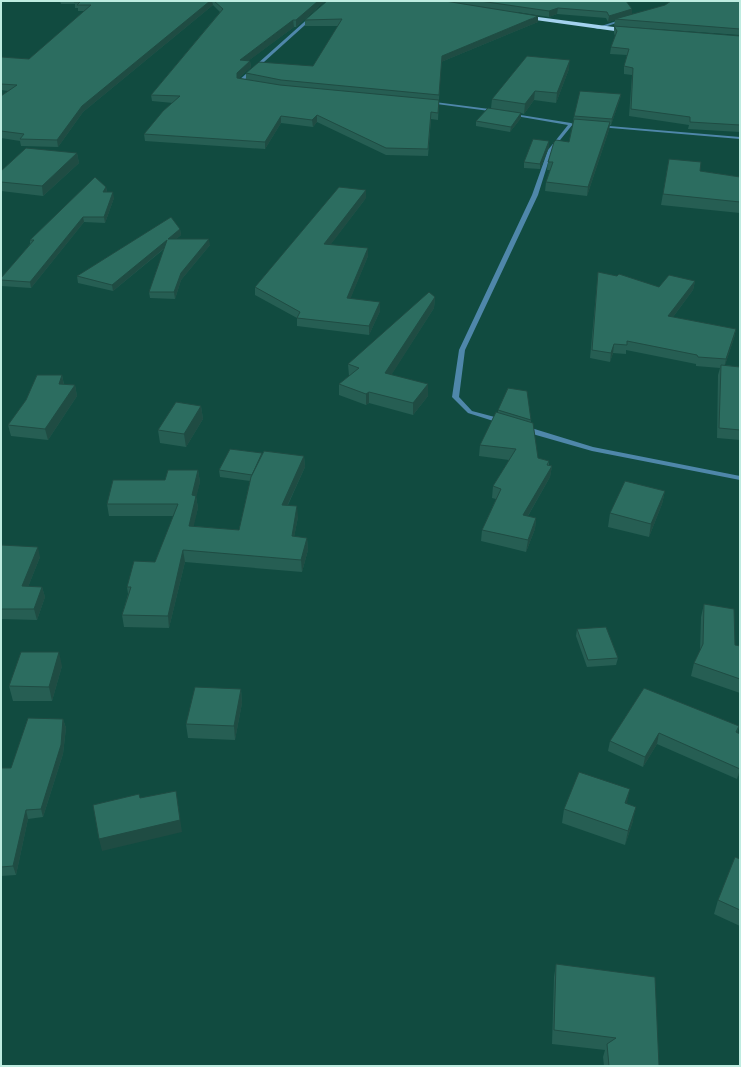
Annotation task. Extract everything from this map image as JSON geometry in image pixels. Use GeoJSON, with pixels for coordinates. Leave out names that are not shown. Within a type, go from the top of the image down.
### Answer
{"type":"FeatureCollection","features":[{"type":"Feature","properties":{"kind":"highway"},"geometry":{"type":"LineString","coordinates":[[513,15],[597,28],[635,31]]}},
{"type":"Feature","properties":{"kind":"street"},"geometry":{"type":"LineString","coordinates":[[254,84],[240,82],[318,11]]}},
{"type":"Feature","properties":{"kind":"street"},"geometry":{"type":"LineString","coordinates":[[597,28],[626,20]]}},
{"type":"Feature","properties":{"kind":"street"},"geometry":{"type":"LineString","coordinates":[[422,102],[462,106],[570,124],[578,124]]}},
{"type":"Feature","properties":{"kind":"street"},"geometry":{"type":"LineString","coordinates":[[508,424],[470,412],[455,397],[462,350],[535,195],[550,150],[570,124]]}},
{"type":"Feature","properties":{"kind":"street"},"geometry":{"type":"LineString","coordinates":[[594,126],[740,138]]}},
{"type":"Feature","properties":{"kind":"street"},"geometry":{"type":"LineString","coordinates":[[516,426],[592,449],[740,478]]}},
{"type":"Feature","properties":{"kind":"building"},"geometry":{"type":"Polygon","coordinates":[[[210,1],[82,106],[57,140],[20,139],[24,134],[1,131],[1,96],[17,85],[1,84],[1,57],[29,59],[91,5],[77,5],[80,2],[74,2],[210,1]]]}},
{"type":"Feature","properties":{"kind":"building"},"geometry":{"type":"Polygon","coordinates":[[[214,1],[318,1],[296,20],[293,20],[240,60],[250,61],[237,73],[237,78],[280,85],[439,100],[438,113],[431,112],[428,149],[386,148],[317,115],[312,120],[281,116],[265,142],[144,134],[163,111],[180,96],[151,95],[223,9],[214,1]]]}},
{"type":"Feature","properties":{"kind":"building"},"geometry":{"type":"Polygon","coordinates":[[[327,1],[445,1],[538,16],[442,56],[439,95],[281,80],[246,73],[259,62],[313,66],[342,19],[305,20],[327,1]]]}},
{"type":"Feature","properties":{"kind":"building"},"geometry":{"type":"Polygon","coordinates":[[[480,1],[626,1],[632,9],[609,16],[607,12],[558,8],[549,11],[480,1]]]}},
{"type":"Feature","properties":{"kind":"building"},"geometry":{"type":"Polygon","coordinates":[[[671,1],[740,1],[740,29],[615,19],[665,5],[671,1]]]}},
{"type":"Feature","properties":{"kind":"building"},"geometry":{"type":"Polygon","coordinates":[[[614,26],[740,36],[740,125],[690,122],[690,117],[631,109],[633,68],[624,66],[629,49],[611,47],[617,31],[614,26]]]}},
{"type":"Feature","properties":{"kind":"building"},"geometry":{"type":"Polygon","coordinates":[[[527,56],[570,60],[557,93],[535,91],[525,104],[492,99],[527,56]]]}},
{"type":"Feature","properties":{"kind":"building"},"geometry":{"type":"Polygon","coordinates":[[[580,91],[621,94],[612,119],[574,116],[580,91]]]}},
{"type":"Feature","properties":{"kind":"building"},"geometry":{"type":"Polygon","coordinates":[[[488,108],[521,113],[511,127],[476,121],[488,108]]]}},
{"type":"Feature","properties":{"kind":"building"},"geometry":{"type":"Polygon","coordinates":[[[574,119],[610,122],[588,187],[546,182],[553,162],[548,162],[554,142],[556,140],[569,142],[574,119]]]}},
{"type":"Feature","properties":{"kind":"building"},"geometry":{"type":"Polygon","coordinates":[[[533,139],[549,141],[540,164],[524,162],[533,139]]]}},
{"type":"Feature","properties":{"kind":"building"},"geometry":{"type":"Polygon","coordinates":[[[26,148],[77,153],[42,186],[1,182],[1,171],[26,148]]]}},
{"type":"Feature","properties":{"kind":"building"},"geometry":{"type":"Polygon","coordinates":[[[669,159],[701,162],[700,171],[740,177],[740,202],[663,194],[669,159]]]}},
{"type":"Feature","properties":{"kind":"building"},"geometry":{"type":"Polygon","coordinates":[[[95,177],[106,187],[103,192],[113,192],[104,217],[83,217],[30,282],[1,280],[1,278],[34,240],[30,240],[95,177]]]}},
{"type":"Feature","properties":{"kind":"building"},"geometry":{"type":"Polygon","coordinates":[[[339,187],[366,190],[324,244],[368,248],[347,298],[380,302],[369,326],[297,318],[300,312],[255,287],[339,187]]]}},
{"type":"Feature","properties":{"kind":"building"},"geometry":{"type":"Polygon","coordinates":[[[171,217],[180,229],[168,239],[209,239],[181,273],[174,292],[149,292],[167,240],[112,285],[77,276],[171,217]]]}},
{"type":"Feature","properties":{"kind":"building"},"geometry":{"type":"Polygon","coordinates":[[[598,272],[617,276],[619,274],[659,287],[669,275],[695,281],[668,316],[736,329],[726,359],[698,357],[697,355],[627,341],[627,345],[614,344],[611,353],[592,350],[598,272]]]}},
{"type":"Feature","properties":{"kind":"building"},"geometry":{"type":"Polygon","coordinates":[[[429,292],[435,297],[385,373],[428,384],[413,403],[369,392],[366,394],[339,384],[359,368],[348,364],[429,292]]]}},
{"type":"Feature","properties":{"kind":"building"},"geometry":{"type":"Polygon","coordinates":[[[721,365],[740,367],[740,430],[719,428],[721,365]]]}},
{"type":"Feature","properties":{"kind":"building"},"geometry":{"type":"Polygon","coordinates":[[[37,375],[62,375],[59,384],[75,385],[45,429],[8,425],[26,400],[37,375]]]}},
{"type":"Feature","properties":{"kind":"building"},"geometry":{"type":"Polygon","coordinates":[[[508,388],[527,391],[531,420],[498,410],[508,388]]]}},
{"type":"Feature","properties":{"kind":"building"},"geometry":{"type":"Polygon","coordinates":[[[176,402],[201,406],[184,434],[158,430],[176,402]]]}},
{"type":"Feature","properties":{"kind":"building"},"geometry":{"type":"Polygon","coordinates":[[[496,412],[533,423],[538,458],[549,461],[547,465],[552,466],[523,515],[536,518],[528,540],[482,530],[501,489],[493,486],[516,449],[480,445],[496,412]]]}},
{"type":"Feature","properties":{"kind":"building"},"geometry":{"type":"Polygon","coordinates":[[[230,449],[262,453],[252,475],[219,470],[230,449]]]}},
{"type":"Feature","properties":{"kind":"building"},"geometry":{"type":"Polygon","coordinates":[[[264,451],[304,456],[282,505],[297,506],[292,536],[307,538],[301,560],[183,550],[168,616],[122,615],[131,587],[127,587],[134,561],[155,562],[178,504],[107,504],[113,480],[165,480],[168,470],[198,470],[192,495],[196,496],[189,526],[239,530],[251,477],[264,451]]]}},
{"type":"Feature","properties":{"kind":"building"},"geometry":{"type":"Polygon","coordinates":[[[625,481],[665,491],[651,524],[610,513],[625,481]]]}},
{"type":"Feature","properties":{"kind":"building"},"geometry":{"type":"Polygon","coordinates":[[[1,545],[38,547],[22,586],[42,587],[34,609],[1,609],[1,545]]]}},
{"type":"Feature","properties":{"kind":"building"},"geometry":{"type":"Polygon","coordinates":[[[704,604],[734,609],[735,645],[740,646],[740,679],[694,663],[703,644],[704,604]]]}},
{"type":"Feature","properties":{"kind":"building"},"geometry":{"type":"Polygon","coordinates":[[[606,627],[618,658],[588,660],[577,629],[606,627]]]}},
{"type":"Feature","properties":{"kind":"building"},"geometry":{"type":"Polygon","coordinates":[[[21,652],[59,652],[49,687],[9,686],[21,652]]]}},
{"type":"Feature","properties":{"kind":"building"},"geometry":{"type":"Polygon","coordinates":[[[195,687],[241,689],[234,726],[186,724],[195,687]]]}},
{"type":"Feature","properties":{"kind":"building"},"geometry":{"type":"Polygon","coordinates":[[[644,688],[739,726],[736,732],[740,734],[740,769],[659,733],[645,757],[610,741],[644,688]]]}},
{"type":"Feature","properties":{"kind":"building"},"geometry":{"type":"Polygon","coordinates":[[[28,718],[63,719],[61,745],[41,809],[26,810],[13,866],[1,867],[1,768],[11,768],[28,718]]]}},
{"type":"Feature","properties":{"kind":"building"},"geometry":{"type":"Polygon","coordinates":[[[579,772],[630,789],[625,803],[636,807],[628,831],[564,809],[579,772]]]}},
{"type":"Feature","properties":{"kind":"building"},"geometry":{"type":"Polygon","coordinates":[[[176,791],[180,820],[99,839],[93,805],[139,794],[140,798],[176,791]]]}},
{"type":"Feature","properties":{"kind":"building"},"geometry":{"type":"Polygon","coordinates":[[[735,857],[740,859],[740,910],[718,900],[735,857]]]}},
{"type":"Feature","properties":{"kind":"building"},"geometry":{"type":"Polygon","coordinates":[[[556,964],[655,977],[659,1066],[609,1066],[607,1044],[616,1038],[554,1030],[556,964]]]}}]}
